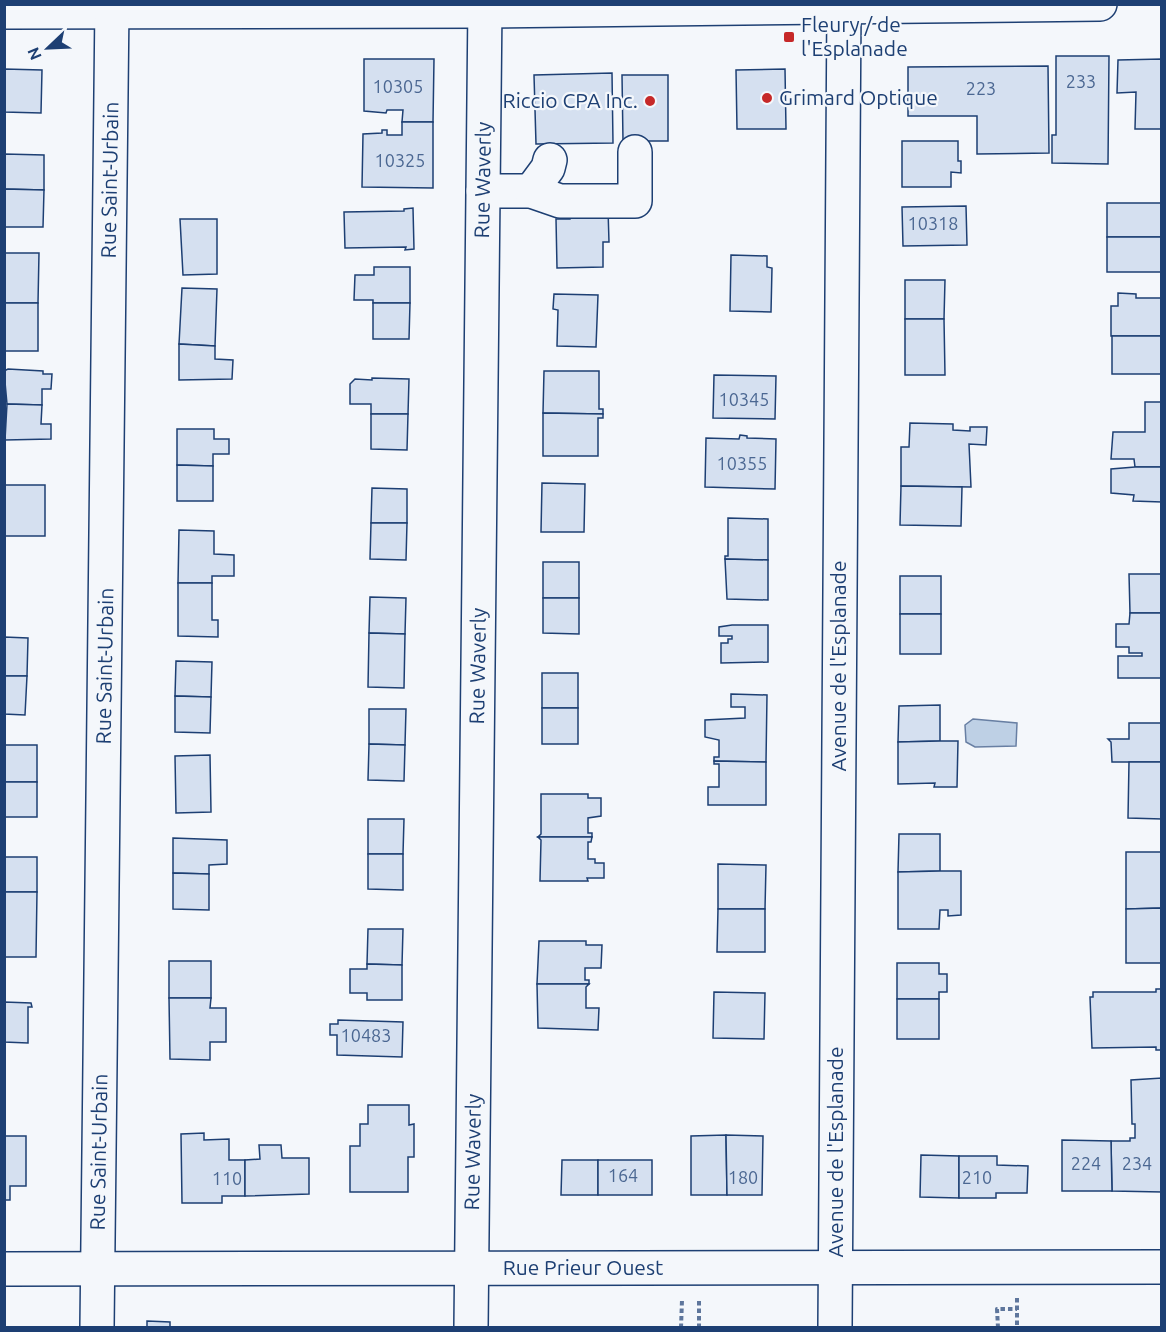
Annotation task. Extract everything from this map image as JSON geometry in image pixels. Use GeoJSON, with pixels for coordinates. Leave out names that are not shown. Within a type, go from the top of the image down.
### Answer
{"type":"FeatureCollection","features":[{"type":"Feature","properties":{"kind":"street"},"geometry":{"type":"LineString","coordinates":[[4,12],[112,9],[1100,4]]}},
{"type":"Feature","properties":{"kind":"street","name":"Avenue de l'Esplanade"},"geometry":{"type":"LineString","coordinates":[[835,1328],[844,6]]}},
{"type":"Feature","properties":{"kind":"street","name":"Rue Waverly"},"geometry":{"type":"LineString","coordinates":[[471,1328],[485,8]]}},
{"type":"Feature","properties":{"kind":"street","name":"Rue Saint-Urbain"},"geometry":{"type":"LineString","coordinates":[[97,1328],[112,9]]}},
{"type":"Feature","properties":{"kind":"street"},"geometry":{"type":"LineString","coordinates":[[483,191],[531,191],[560,201],[635,201],[635,153]]}},
{"type":"Feature","properties":{"kind":"street"},"geometry":{"type":"LineString","coordinates":[[531,191],[548,168],[550,160]]}},
{"type":"Feature","properties":{"kind":"street","name":"Rue Prieur Ouest"},"geometry":{"type":"LineString","coordinates":[[4,1269],[1161,1267]]}},
{"type":"Feature","properties":{"kind":"path"},"geometry":{"type":"LineString","coordinates":[[681,1328],[682,1291]]}},
{"type":"Feature","properties":{"kind":"path"},"geometry":{"type":"LineString","coordinates":[[699,1291],[699,1328]]}},
{"type":"Feature","properties":{"kind":"path"},"geometry":{"type":"LineString","coordinates":[[1017,1291],[1017,1328]]}},
{"type":"Feature","properties":{"kind":"path"},"geometry":{"type":"LineString","coordinates":[[998,1328],[997,1309],[1017,1309]]}},
{"type":"Feature","properties":{"kind":"water"},"geometry":{"type":"Polygon","coordinates":[[[973,719],[1017,723],[1016,746],[975,747],[966,742],[965,725],[973,719]]]}},
{"type":"Feature","properties":{"kind":"building"},"geometry":{"type":"Polygon","coordinates":[[[1056,56],[1109,56],[1108,164],[1052,163],[1052,135],[1056,135],[1056,56]]]}},
{"type":"Feature","properties":{"kind":"building"},"geometry":{"type":"Polygon","coordinates":[[[364,59],[434,59],[433,122],[402,122],[403,110],[387,110],[386,113],[364,111],[364,59]]]}},
{"type":"Feature","properties":{"kind":"building"},"geometry":{"type":"Polygon","coordinates":[[[1162,59],[1162,129],[1135,129],[1136,92],[1117,93],[1118,60],[1162,59]]]}},
{"type":"Feature","properties":{"kind":"building"},"geometry":{"type":"Polygon","coordinates":[[[1048,66],[1049,153],[977,154],[977,116],[908,116],[908,67],[1048,66]]]}},
{"type":"Feature","properties":{"kind":"building"},"geometry":{"type":"Polygon","coordinates":[[[4,69],[42,70],[41,113],[4,112],[4,69]]]}},
{"type":"Feature","properties":{"kind":"building"},"geometry":{"type":"Polygon","coordinates":[[[785,69],[786,129],[737,129],[736,70],[785,69]]]}},
{"type":"Feature","properties":{"kind":"building"},"geometry":{"type":"Polygon","coordinates":[[[612,73],[613,143],[536,144],[534,75],[612,73]]]}},
{"type":"Feature","properties":{"kind":"building"},"geometry":{"type":"Polygon","coordinates":[[[622,75],[668,75],[668,141],[623,141],[622,75]]]}},
{"type":"Feature","properties":{"kind":"building"},"geometry":{"type":"Polygon","coordinates":[[[402,122],[433,122],[433,188],[362,187],[363,134],[382,133],[382,130],[387,130],[387,135],[402,135],[402,122]]]}},
{"type":"Feature","properties":{"kind":"building"},"geometry":{"type":"Polygon","coordinates":[[[902,141],[958,141],[958,161],[961,161],[961,173],[951,172],[951,187],[902,187],[902,141]]]}},
{"type":"Feature","properties":{"kind":"building"},"geometry":{"type":"Polygon","coordinates":[[[4,154],[44,155],[44,190],[4,189],[4,154]]]}},
{"type":"Feature","properties":{"kind":"building"},"geometry":{"type":"Polygon","coordinates":[[[4,189],[44,190],[43,227],[4,227],[4,189]]]}},
{"type":"Feature","properties":{"kind":"building"},"geometry":{"type":"Polygon","coordinates":[[[1107,203],[1162,203],[1162,237],[1107,237],[1107,203]]]}},
{"type":"Feature","properties":{"kind":"building"},"geometry":{"type":"Polygon","coordinates":[[[966,206],[967,245],[903,246],[902,207],[966,206]]]}},
{"type":"Feature","properties":{"kind":"building"},"geometry":{"type":"Polygon","coordinates":[[[413,208],[414,249],[405,250],[406,247],[345,248],[344,212],[404,211],[404,209],[413,208]]]}},
{"type":"Feature","properties":{"kind":"building"},"geometry":{"type":"Polygon","coordinates":[[[608,209],[609,242],[603,242],[603,267],[557,268],[556,219],[570,219],[570,210],[608,209]]]}},
{"type":"Feature","properties":{"kind":"building"},"geometry":{"type":"Polygon","coordinates":[[[180,219],[217,219],[217,274],[183,275],[180,219]]]}},
{"type":"Feature","properties":{"kind":"building"},"geometry":{"type":"Polygon","coordinates":[[[1107,237],[1162,237],[1162,272],[1107,272],[1107,237]]]}},
{"type":"Feature","properties":{"kind":"building"},"geometry":{"type":"Polygon","coordinates":[[[4,253],[39,253],[38,303],[4,303],[4,253]]]}},
{"type":"Feature","properties":{"kind":"building"},"geometry":{"type":"Polygon","coordinates":[[[731,255],[767,256],[767,267],[772,268],[771,312],[730,311],[731,255]]]}},
{"type":"Feature","properties":{"kind":"building"},"geometry":{"type":"Polygon","coordinates":[[[374,267],[410,267],[410,303],[373,303],[373,300],[354,300],[355,275],[374,275],[374,267]]]}},
{"type":"Feature","properties":{"kind":"building"},"geometry":{"type":"Polygon","coordinates":[[[905,280],[945,280],[944,319],[905,319],[905,280]]]}},
{"type":"Feature","properties":{"kind":"building"},"geometry":{"type":"Polygon","coordinates":[[[182,288],[217,289],[215,346],[179,344],[182,288]]]}},
{"type":"Feature","properties":{"kind":"building"},"geometry":{"type":"Polygon","coordinates":[[[1118,293],[1136,294],[1136,298],[1162,298],[1162,336],[1111,336],[1111,306],[1118,306],[1118,293]]]}},
{"type":"Feature","properties":{"kind":"building"},"geometry":{"type":"Polygon","coordinates":[[[554,294],[598,295],[596,347],[557,346],[558,310],[553,309],[554,294]]]}},
{"type":"Feature","properties":{"kind":"building"},"geometry":{"type":"Polygon","coordinates":[[[4,303],[38,303],[38,351],[4,351],[4,303]]]}},
{"type":"Feature","properties":{"kind":"building"},"geometry":{"type":"Polygon","coordinates":[[[373,303],[410,303],[409,339],[373,339],[373,303]]]}},
{"type":"Feature","properties":{"kind":"building"},"geometry":{"type":"Polygon","coordinates":[[[905,319],[944,319],[945,375],[905,375],[905,319]]]}},
{"type":"Feature","properties":{"kind":"building"},"geometry":{"type":"Polygon","coordinates":[[[1112,336],[1162,336],[1162,374],[1112,374],[1112,336]]]}},
{"type":"Feature","properties":{"kind":"building"},"geometry":{"type":"Polygon","coordinates":[[[179,344],[215,346],[215,359],[233,360],[232,379],[179,380],[179,344]]]}},
{"type":"Feature","properties":{"kind":"building"},"geometry":{"type":"Polygon","coordinates":[[[8,369],[43,371],[43,374],[52,374],[51,389],[42,389],[42,405],[7,404],[4,371],[8,369]]]}},
{"type":"Feature","properties":{"kind":"building"},"geometry":{"type":"Polygon","coordinates":[[[544,371],[599,371],[599,409],[603,409],[603,414],[543,413],[544,371]]]}},
{"type":"Feature","properties":{"kind":"building"},"geometry":{"type":"Polygon","coordinates":[[[714,375],[776,376],[775,419],[713,418],[714,375]]]}},
{"type":"Feature","properties":{"kind":"building"},"geometry":{"type":"Polygon","coordinates":[[[372,378],[409,379],[408,414],[371,414],[371,404],[350,404],[350,384],[355,379],[372,380],[372,378]]]}},
{"type":"Feature","properties":{"kind":"building"},"geometry":{"type":"Polygon","coordinates":[[[1145,402],[1162,402],[1162,467],[1135,467],[1134,459],[1111,459],[1113,432],[1145,432],[1145,402]]]}},
{"type":"Feature","properties":{"kind":"building"},"geometry":{"type":"Polygon","coordinates":[[[7,404],[42,405],[41,424],[51,424],[51,439],[5,440],[7,404]]]}},
{"type":"Feature","properties":{"kind":"building"},"geometry":{"type":"Polygon","coordinates":[[[543,413],[603,414],[603,418],[598,418],[598,456],[543,456],[543,413]]]}},
{"type":"Feature","properties":{"kind":"building"},"geometry":{"type":"Polygon","coordinates":[[[371,414],[408,414],[407,450],[371,449],[371,414]]]}},
{"type":"Feature","properties":{"kind":"building"},"geometry":{"type":"Polygon","coordinates":[[[910,423],[953,424],[953,430],[970,431],[970,427],[987,427],[986,445],[969,444],[971,487],[901,486],[901,447],[909,447],[910,423]]]}},
{"type":"Feature","properties":{"kind":"building"},"geometry":{"type":"Polygon","coordinates":[[[177,429],[214,429],[214,439],[229,439],[229,454],[213,454],[213,466],[177,465],[177,429]]]}},
{"type":"Feature","properties":{"kind":"building"},"geometry":{"type":"Polygon","coordinates":[[[740,435],[747,436],[747,438],[776,439],[775,489],[705,487],[706,438],[739,439],[740,435]]]}},
{"type":"Feature","properties":{"kind":"building"},"geometry":{"type":"Polygon","coordinates":[[[177,465],[213,466],[213,501],[177,501],[177,465]]]}},
{"type":"Feature","properties":{"kind":"building"},"geometry":{"type":"Polygon","coordinates":[[[1162,467],[1162,502],[1133,501],[1134,495],[1111,493],[1111,469],[1162,467]]]}},
{"type":"Feature","properties":{"kind":"building"},"geometry":{"type":"Polygon","coordinates":[[[542,483],[585,484],[584,532],[541,532],[542,483]]]}},
{"type":"Feature","properties":{"kind":"building"},"geometry":{"type":"Polygon","coordinates":[[[4,485],[45,485],[45,536],[4,536],[4,485]]]}},
{"type":"Feature","properties":{"kind":"building"},"geometry":{"type":"Polygon","coordinates":[[[901,486],[962,487],[961,526],[900,525],[901,486]]]}},
{"type":"Feature","properties":{"kind":"building"},"geometry":{"type":"Polygon","coordinates":[[[372,488],[407,489],[407,523],[371,523],[372,488]]]}},
{"type":"Feature","properties":{"kind":"building"},"geometry":{"type":"Polygon","coordinates":[[[728,518],[768,519],[768,560],[725,559],[725,556],[728,556],[728,518]]]}},
{"type":"Feature","properties":{"kind":"building"},"geometry":{"type":"Polygon","coordinates":[[[371,523],[407,523],[406,560],[370,559],[371,523]]]}},
{"type":"Feature","properties":{"kind":"building"},"geometry":{"type":"Polygon","coordinates":[[[179,530],[214,531],[214,554],[234,555],[234,576],[212,576],[212,583],[178,583],[179,530]]]}},
{"type":"Feature","properties":{"kind":"building"},"geometry":{"type":"Polygon","coordinates":[[[725,559],[768,560],[768,600],[727,599],[725,559]]]}},
{"type":"Feature","properties":{"kind":"building"},"geometry":{"type":"Polygon","coordinates":[[[543,562],[579,562],[579,598],[543,598],[543,562]]]}},
{"type":"Feature","properties":{"kind":"building"},"geometry":{"type":"Polygon","coordinates":[[[1129,574],[1162,574],[1162,613],[1130,613],[1129,574]]]}},
{"type":"Feature","properties":{"kind":"building"},"geometry":{"type":"Polygon","coordinates":[[[900,576],[941,576],[941,614],[900,614],[900,576]]]}},
{"type":"Feature","properties":{"kind":"building"},"geometry":{"type":"Polygon","coordinates":[[[178,583],[212,583],[212,620],[218,620],[218,637],[178,636],[178,583]]]}},
{"type":"Feature","properties":{"kind":"building"},"geometry":{"type":"Polygon","coordinates":[[[370,597],[406,598],[405,634],[369,633],[370,597]]]}},
{"type":"Feature","properties":{"kind":"building"},"geometry":{"type":"Polygon","coordinates":[[[543,598],[579,598],[579,634],[543,633],[543,598]]]}},
{"type":"Feature","properties":{"kind":"building"},"geometry":{"type":"Polygon","coordinates":[[[1130,613],[1162,613],[1162,678],[1118,678],[1118,656],[1142,656],[1142,653],[1129,653],[1129,647],[1116,647],[1116,624],[1129,624],[1130,613]]]}},
{"type":"Feature","properties":{"kind":"building"},"geometry":{"type":"Polygon","coordinates":[[[900,614],[941,614],[941,654],[900,654],[900,614]]]}},
{"type":"Feature","properties":{"kind":"building"},"geometry":{"type":"Polygon","coordinates":[[[768,625],[768,662],[721,663],[721,643],[728,643],[728,639],[732,639],[732,636],[719,636],[719,627],[768,625]]]}},
{"type":"Feature","properties":{"kind":"building"},"geometry":{"type":"Polygon","coordinates":[[[369,633],[405,634],[404,688],[368,687],[369,633]]]}},
{"type":"Feature","properties":{"kind":"building"},"geometry":{"type":"Polygon","coordinates":[[[4,637],[28,638],[27,676],[4,676],[4,637]]]}},
{"type":"Feature","properties":{"kind":"building"},"geometry":{"type":"Polygon","coordinates":[[[176,661],[212,662],[211,697],[175,696],[176,661]]]}},
{"type":"Feature","properties":{"kind":"building"},"geometry":{"type":"Polygon","coordinates":[[[542,673],[578,673],[578,708],[542,708],[542,673]]]}},
{"type":"Feature","properties":{"kind":"building"},"geometry":{"type":"Polygon","coordinates":[[[4,676],[27,676],[25,715],[4,714],[4,676]]]}},
{"type":"Feature","properties":{"kind":"building"},"geometry":{"type":"Polygon","coordinates":[[[731,694],[767,695],[766,762],[714,761],[714,757],[719,757],[719,740],[705,737],[705,720],[745,718],[745,707],[731,707],[731,694]]]}},
{"type":"Feature","properties":{"kind":"building"},"geometry":{"type":"Polygon","coordinates":[[[175,696],[211,697],[210,733],[175,732],[175,696]]]}},
{"type":"Feature","properties":{"kind":"building"},"geometry":{"type":"Polygon","coordinates":[[[940,705],[940,741],[898,742],[899,706],[940,705]]]}},
{"type":"Feature","properties":{"kind":"building"},"geometry":{"type":"Polygon","coordinates":[[[542,708],[578,708],[578,744],[542,744],[542,708]]]}},
{"type":"Feature","properties":{"kind":"building"},"geometry":{"type":"Polygon","coordinates":[[[369,709],[406,709],[405,745],[369,744],[369,709]]]}},
{"type":"Feature","properties":{"kind":"building"},"geometry":{"type":"Polygon","coordinates":[[[1129,723],[1162,723],[1162,762],[1112,762],[1111,742],[1108,739],[1129,739],[1129,723]]]}},
{"type":"Feature","properties":{"kind":"building"},"geometry":{"type":"Polygon","coordinates":[[[958,741],[957,787],[934,787],[935,783],[898,784],[898,742],[958,741]]]}},
{"type":"Feature","properties":{"kind":"building"},"geometry":{"type":"Polygon","coordinates":[[[369,744],[405,745],[404,781],[368,780],[369,744]]]}},
{"type":"Feature","properties":{"kind":"building"},"geometry":{"type":"Polygon","coordinates":[[[4,745],[37,745],[37,782],[4,782],[4,745]]]}},
{"type":"Feature","properties":{"kind":"building"},"geometry":{"type":"Polygon","coordinates":[[[210,755],[211,812],[176,813],[175,756],[210,755]]]}},
{"type":"Feature","properties":{"kind":"building"},"geometry":{"type":"Polygon","coordinates":[[[714,761],[766,762],[766,805],[708,805],[708,787],[719,787],[719,764],[714,764],[714,761]]]}},
{"type":"Feature","properties":{"kind":"building"},"geometry":{"type":"Polygon","coordinates":[[[1129,762],[1162,762],[1162,819],[1128,818],[1129,762]]]}},
{"type":"Feature","properties":{"kind":"building"},"geometry":{"type":"Polygon","coordinates":[[[4,782],[37,782],[37,817],[4,817],[4,782]]]}},
{"type":"Feature","properties":{"kind":"building"},"geometry":{"type":"Polygon","coordinates":[[[541,794],[588,794],[588,798],[601,798],[601,816],[588,818],[588,833],[592,833],[592,837],[538,837],[541,834],[541,794]]]}},
{"type":"Feature","properties":{"kind":"building"},"geometry":{"type":"Polygon","coordinates":[[[368,819],[404,819],[403,854],[368,854],[368,819]]]}},
{"type":"Feature","properties":{"kind":"building"},"geometry":{"type":"Polygon","coordinates":[[[899,834],[940,834],[940,871],[898,872],[899,834]]]}},
{"type":"Feature","properties":{"kind":"building"},"geometry":{"type":"Polygon","coordinates":[[[538,837],[592,837],[591,842],[588,842],[588,859],[595,859],[595,863],[604,863],[604,878],[587,878],[588,881],[540,881],[541,840],[538,837]]]}},
{"type":"Feature","properties":{"kind":"building"},"geometry":{"type":"Polygon","coordinates":[[[173,838],[227,840],[227,864],[209,865],[209,874],[173,873],[173,838]]]}},
{"type":"Feature","properties":{"kind":"building"},"geometry":{"type":"Polygon","coordinates":[[[1126,852],[1162,852],[1162,908],[1126,909],[1126,852]]]}},
{"type":"Feature","properties":{"kind":"building"},"geometry":{"type":"Polygon","coordinates":[[[368,854],[403,854],[403,890],[368,889],[368,854]]]}},
{"type":"Feature","properties":{"kind":"building"},"geometry":{"type":"Polygon","coordinates":[[[4,857],[37,857],[37,892],[4,892],[4,857]]]}},
{"type":"Feature","properties":{"kind":"building"},"geometry":{"type":"Polygon","coordinates":[[[718,864],[766,865],[765,909],[718,909],[718,864]]]}},
{"type":"Feature","properties":{"kind":"building"},"geometry":{"type":"Polygon","coordinates":[[[961,871],[961,915],[948,916],[948,910],[940,910],[939,929],[898,929],[898,872],[961,871]]]}},
{"type":"Feature","properties":{"kind":"building"},"geometry":{"type":"Polygon","coordinates":[[[173,873],[209,874],[209,910],[173,909],[173,873]]]}},
{"type":"Feature","properties":{"kind":"building"},"geometry":{"type":"Polygon","coordinates":[[[4,892],[37,892],[36,957],[4,957],[4,892]]]}},
{"type":"Feature","properties":{"kind":"building"},"geometry":{"type":"Polygon","coordinates":[[[1162,908],[1162,963],[1126,963],[1126,909],[1162,908]]]}},
{"type":"Feature","properties":{"kind":"building"},"geometry":{"type":"Polygon","coordinates":[[[718,909],[765,909],[765,952],[717,952],[718,909]]]}},
{"type":"Feature","properties":{"kind":"building"},"geometry":{"type":"Polygon","coordinates":[[[368,929],[403,929],[402,965],[367,964],[368,929]]]}},
{"type":"Feature","properties":{"kind":"building"},"geometry":{"type":"Polygon","coordinates":[[[539,941],[586,941],[586,945],[602,945],[601,968],[585,968],[585,980],[589,980],[589,984],[537,984],[539,941]]]}},
{"type":"Feature","properties":{"kind":"building"},"geometry":{"type":"Polygon","coordinates":[[[169,961],[211,961],[211,998],[169,998],[169,961]]]}},
{"type":"Feature","properties":{"kind":"building"},"geometry":{"type":"Polygon","coordinates":[[[897,963],[939,963],[939,974],[947,974],[947,992],[939,992],[939,999],[897,999],[897,963]]]}},
{"type":"Feature","properties":{"kind":"building"},"geometry":{"type":"Polygon","coordinates":[[[367,964],[402,965],[402,1000],[367,1000],[367,993],[350,993],[350,969],[367,969],[367,964]]]}},
{"type":"Feature","properties":{"kind":"building"},"geometry":{"type":"Polygon","coordinates":[[[537,984],[589,984],[586,987],[586,1008],[599,1008],[598,1030],[538,1028],[537,984]]]}},
{"type":"Feature","properties":{"kind":"building"},"geometry":{"type":"Polygon","coordinates":[[[1156,989],[1162,989],[1162,1050],[1156,1050],[1156,1047],[1092,1048],[1090,997],[1093,997],[1093,992],[1156,992],[1156,989]]]}},
{"type":"Feature","properties":{"kind":"building"},"geometry":{"type":"Polygon","coordinates":[[[714,992],[765,993],[764,1039],[713,1038],[714,992]]]}},
{"type":"Feature","properties":{"kind":"building"},"geometry":{"type":"Polygon","coordinates":[[[169,998],[211,998],[210,1008],[226,1008],[226,1042],[210,1042],[210,1060],[170,1059],[169,998]]]}},
{"type":"Feature","properties":{"kind":"building"},"geometry":{"type":"Polygon","coordinates":[[[897,999],[939,999],[939,1039],[897,1039],[897,999]]]}},
{"type":"Feature","properties":{"kind":"building"},"geometry":{"type":"Polygon","coordinates":[[[4,1002],[31,1003],[32,1007],[28,1007],[28,1043],[4,1042],[4,1002]]]}},
{"type":"Feature","properties":{"kind":"building"},"geometry":{"type":"Polygon","coordinates":[[[338,1020],[403,1022],[402,1057],[337,1055],[337,1035],[330,1035],[330,1024],[338,1024],[338,1020]]]}},
{"type":"Feature","properties":{"kind":"building"},"geometry":{"type":"Polygon","coordinates":[[[1162,1078],[1162,1192],[1112,1191],[1111,1141],[1130,1141],[1130,1138],[1135,1138],[1135,1124],[1132,1124],[1131,1080],[1162,1078]]]}},
{"type":"Feature","properties":{"kind":"building"},"geometry":{"type":"Polygon","coordinates":[[[368,1105],[409,1105],[409,1125],[414,1124],[414,1157],[408,1157],[408,1192],[350,1192],[350,1146],[360,1146],[360,1124],[368,1124],[368,1105]]]}},
{"type":"Feature","properties":{"kind":"building"},"geometry":{"type":"Polygon","coordinates":[[[204,1133],[204,1140],[229,1139],[229,1160],[245,1160],[245,1196],[222,1196],[222,1203],[182,1203],[181,1134],[204,1133]]]}},
{"type":"Feature","properties":{"kind":"building"},"geometry":{"type":"Polygon","coordinates":[[[726,1135],[727,1195],[691,1195],[691,1136],[726,1135]]]}},
{"type":"Feature","properties":{"kind":"building"},"geometry":{"type":"Polygon","coordinates":[[[726,1135],[763,1136],[762,1195],[727,1195],[726,1135]]]}},
{"type":"Feature","properties":{"kind":"building"},"geometry":{"type":"Polygon","coordinates":[[[4,1136],[26,1136],[26,1186],[10,1186],[10,1200],[4,1200],[4,1136]]]}},
{"type":"Feature","properties":{"kind":"building"},"geometry":{"type":"Polygon","coordinates":[[[1062,1140],[1111,1141],[1112,1191],[1062,1191],[1062,1140]]]}},
{"type":"Feature","properties":{"kind":"building"},"geometry":{"type":"Polygon","coordinates":[[[259,1145],[281,1145],[282,1158],[309,1158],[309,1194],[245,1196],[245,1160],[260,1159],[259,1145]]]}},
{"type":"Feature","properties":{"kind":"building"},"geometry":{"type":"Polygon","coordinates":[[[921,1155],[959,1156],[959,1198],[920,1197],[921,1155]]]}},
{"type":"Feature","properties":{"kind":"building"},"geometry":{"type":"Polygon","coordinates":[[[959,1156],[997,1156],[997,1165],[1028,1166],[1027,1193],[996,1193],[996,1198],[959,1198],[959,1156]]]}},
{"type":"Feature","properties":{"kind":"building"},"geometry":{"type":"Polygon","coordinates":[[[562,1160],[598,1160],[598,1195],[561,1195],[562,1160]]]}},
{"type":"Feature","properties":{"kind":"building"},"geometry":{"type":"Polygon","coordinates":[[[598,1160],[652,1160],[652,1195],[598,1195],[598,1160]]]}},
{"type":"Feature","properties":{"kind":"building"},"geometry":{"type":"Polygon","coordinates":[[[147,1321],[170,1322],[170,1328],[147,1328],[147,1321]]]}},
{"type":"Feature","properties":{"kind":"place","name":"Fleury / de l'Esplanade"},"geometry":{"type":"Point","coordinates":[789,37]}},
{"type":"Feature","properties":{"kind":"place","name":"Grimard Optique"},"geometry":{"type":"Point","coordinates":[767,98]}},
{"type":"Feature","properties":{"kind":"place","name":"Riccio CPA Inc."},"geometry":{"type":"Point","coordinates":[650,101]}}]}
